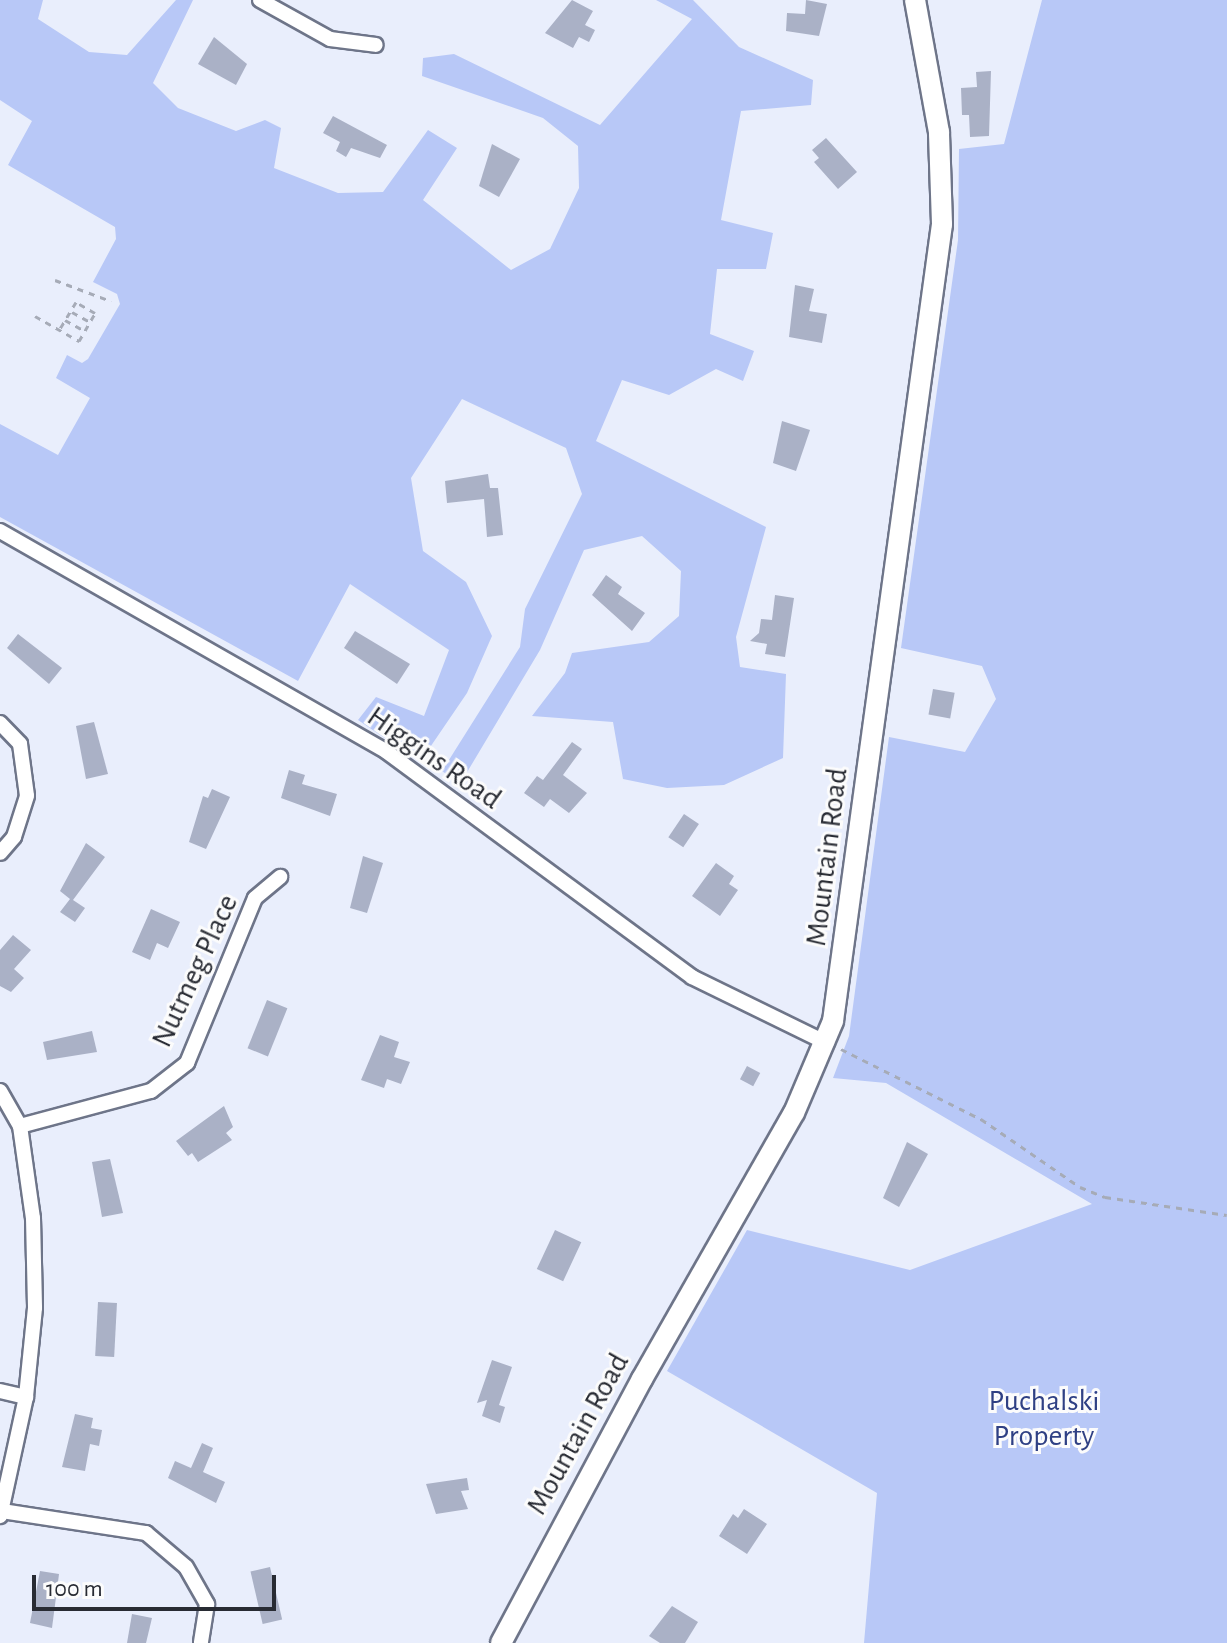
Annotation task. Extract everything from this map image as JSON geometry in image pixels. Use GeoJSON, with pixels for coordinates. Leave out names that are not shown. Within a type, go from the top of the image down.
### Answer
{"type":"FeatureCollection","features":[{"type":"Feature","properties":{"kind":"main road","name":"Mountain Road"},"geometry":{"type":"LineString","coordinates":[[501,1643],[642,1379],[794,1113],[827,1043],[846,954],[942,224],[939,132],[915,0]]}},
{"type":"Feature","properties":{"kind":"street"},"geometry":{"type":"LineString","coordinates":[[260,0],[330,39],[376,45]]}},
{"type":"Feature","properties":{"kind":"street","name":"Higgins Road"},"geometry":{"type":"LineString","coordinates":[[0,531],[387,752],[666,959],[737,1002],[827,1043]]}},
{"type":"Feature","properties":{"kind":"street"},"geometry":{"type":"LineString","coordinates":[[0,723],[20,744],[27,796],[14,837],[0,853]]}},
{"type":"Feature","properties":{"kind":"street","name":"Nutmeg Place"},"geometry":{"type":"LineString","coordinates":[[20,1126],[151,1091],[187,1063],[255,898],[280,877]]}},
{"type":"Feature","properties":{"kind":"street"},"geometry":{"type":"LineString","coordinates":[[0,1091],[20,1126],[34,1233],[35,1308],[26,1397],[1,1513],[146,1533],[186,1567],[207,1604],[201,1643]]}},
{"type":"Feature","properties":{"kind":"street"},"geometry":{"type":"LineString","coordinates":[[0,1391],[26,1397]]}},
{"type":"Feature","properties":{"kind":"path"},"geometry":{"type":"LineString","coordinates":[[55,280],[111,301]]}},
{"type":"Feature","properties":{"kind":"path"},"geometry":{"type":"LineString","coordinates":[[35,316],[59,330],[79,341],[95,313],[76,302],[59,330]]}},
{"type":"Feature","properties":{"kind":"path"},"geometry":{"type":"LineString","coordinates":[[71,311],[90,322]]}},
{"type":"Feature","properties":{"kind":"path"},"geometry":{"type":"LineString","coordinates":[[65,320],[85,331]]}},
{"type":"Feature","properties":{"kind":"path"},"geometry":{"type":"LineString","coordinates":[[827,1043],[981,1119],[1080,1187],[1105,1197],[1227,1215]]}},
{"type":"Feature","properties":{"kind":"green space"},"geometry":{"type":"Polygon","coordinates":[[[0,0],[43,0],[38,19],[89,52],[127,55],[176,0],[193,0],[153,83],[178,108],[236,131],[265,120],[281,128],[274,168],[338,193],[383,192],[428,130],[457,148],[423,200],[511,270],[550,249],[579,188],[578,146],[543,118],[422,76],[423,58],[454,54],[600,125],[692,19],[656,0],[693,0],[739,47],[813,80],[811,105],[741,111],[721,220],[773,233],[766,269],[717,269],[710,334],[754,351],[743,381],[716,369],[669,395],[622,380],[596,441],[766,527],[736,637],[740,667],[786,674],[783,758],[724,785],[667,788],[623,779],[613,722],[532,716],[565,673],[572,653],[649,642],[679,616],[681,571],[642,536],[584,550],[540,650],[460,784],[442,771],[520,647],[525,609],[582,494],[566,448],[462,399],[411,478],[423,551],[466,582],[492,636],[467,693],[420,762],[358,720],[376,697],[424,716],[449,650],[350,584],[298,681],[0,517],[0,424],[58,455],[90,398],[56,378],[67,355],[82,363],[88,359],[120,304],[117,294],[93,282],[116,239],[115,227],[8,165],[32,121],[0,100],[0,0]]]}},
{"type":"Feature","properties":{"kind":"green space","name":"Puchalski Property"},"geometry":{"type":"Polygon","coordinates":[[[1042,0],[1227,0],[1227,1643],[864,1643],[877,1493],[667,1371],[747,1230],[910,1270],[1092,1204],[886,1083],[833,1078],[849,1036],[889,737],[965,752],[996,699],[982,666],[901,648],[958,240],[959,149],[1004,144],[1042,0]]]}},
{"type":"Feature","properties":{"kind":"building"},"geometry":{"type":"Polygon","coordinates":[[[572,0],[593,11],[585,25],[595,30],[589,42],[579,37],[573,48],[545,33],[572,0]]]}},
{"type":"Feature","properties":{"kind":"building"},"geometry":{"type":"Polygon","coordinates":[[[806,0],[827,4],[819,36],[786,31],[787,13],[805,14],[806,0]]]}},
{"type":"Feature","properties":{"kind":"building"},"geometry":{"type":"Polygon","coordinates":[[[214,37],[247,64],[236,85],[198,64],[214,37]]]}},
{"type":"Feature","properties":{"kind":"building"},"geometry":{"type":"Polygon","coordinates":[[[991,71],[989,136],[970,137],[969,115],[962,115],[961,88],[977,87],[976,72],[991,71]]]}},
{"type":"Feature","properties":{"kind":"building"},"geometry":{"type":"Polygon","coordinates":[[[333,116],[387,145],[380,158],[351,148],[346,157],[336,151],[340,142],[323,133],[333,116]]]}},
{"type":"Feature","properties":{"kind":"building"},"geometry":{"type":"Polygon","coordinates":[[[826,138],[857,172],[838,189],[814,162],[819,158],[812,150],[826,138]]]}},
{"type":"Feature","properties":{"kind":"building"},"geometry":{"type":"Polygon","coordinates":[[[492,144],[520,159],[499,197],[479,186],[492,144]]]}},
{"type":"Feature","properties":{"kind":"building"},"geometry":{"type":"Polygon","coordinates":[[[795,285],[814,289],[809,311],[827,314],[822,343],[789,337],[795,285]]]}},
{"type":"Feature","properties":{"kind":"building"},"geometry":{"type":"Polygon","coordinates":[[[782,421],[810,430],[796,471],[773,463],[782,421]]]}},
{"type":"Feature","properties":{"kind":"building"},"geometry":{"type":"Polygon","coordinates":[[[488,474],[490,488],[498,488],[503,535],[487,537],[484,499],[447,503],[445,481],[488,474]]]}},
{"type":"Feature","properties":{"kind":"building"},"geometry":{"type":"Polygon","coordinates":[[[606,575],[622,587],[618,594],[645,613],[632,631],[592,595],[606,575]]]}},
{"type":"Feature","properties":{"kind":"building"},"geometry":{"type":"Polygon","coordinates":[[[775,595],[794,598],[785,657],[765,654],[767,644],[750,641],[759,633],[761,619],[772,620],[775,595]]]}},
{"type":"Feature","properties":{"kind":"building"},"geometry":{"type":"Polygon","coordinates":[[[355,631],[410,664],[397,684],[344,648],[355,631]]]}},
{"type":"Feature","properties":{"kind":"building"},"geometry":{"type":"Polygon","coordinates":[[[18,634],[62,668],[49,684],[7,648],[18,634]]]}},
{"type":"Feature","properties":{"kind":"building"},"geometry":{"type":"Polygon","coordinates":[[[933,689],[955,693],[950,718],[928,715],[933,689]]]}},
{"type":"Feature","properties":{"kind":"building"},"geometry":{"type":"Polygon","coordinates":[[[94,722],[108,774],[86,779],[76,726],[94,722]]]}},
{"type":"Feature","properties":{"kind":"building"},"geometry":{"type":"Polygon","coordinates":[[[572,742],[582,749],[563,775],[587,793],[569,813],[550,799],[544,807],[524,793],[537,776],[543,780],[572,742]]]}},
{"type":"Feature","properties":{"kind":"building"},"geometry":{"type":"Polygon","coordinates":[[[289,770],[305,775],[302,784],[337,794],[330,816],[281,798],[289,770]]]}},
{"type":"Feature","properties":{"kind":"building"},"geometry":{"type":"Polygon","coordinates":[[[212,789],[230,797],[206,849],[189,842],[203,796],[208,798],[212,789]]]}},
{"type":"Feature","properties":{"kind":"building"},"geometry":{"type":"Polygon","coordinates":[[[684,814],[699,824],[683,847],[668,837],[684,814]]]}},
{"type":"Feature","properties":{"kind":"building"},"geometry":{"type":"Polygon","coordinates":[[[86,843],[105,857],[73,900],[85,908],[75,922],[60,912],[70,899],[60,891],[86,843]]]}},
{"type":"Feature","properties":{"kind":"building"},"geometry":{"type":"Polygon","coordinates":[[[363,856],[383,863],[367,913],[350,908],[363,856]]]}},
{"type":"Feature","properties":{"kind":"building"},"geometry":{"type":"Polygon","coordinates":[[[716,863],[734,876],[729,884],[738,890],[720,916],[692,896],[716,863]]]}},
{"type":"Feature","properties":{"kind":"building"},"geometry":{"type":"Polygon","coordinates":[[[151,909],[180,922],[168,948],[157,943],[150,960],[132,952],[151,909]]]}},
{"type":"Feature","properties":{"kind":"building"},"geometry":{"type":"Polygon","coordinates":[[[13,935],[31,950],[14,969],[24,978],[11,992],[0,986],[0,950],[13,935]]]}},
{"type":"Feature","properties":{"kind":"building"},"geometry":{"type":"Polygon","coordinates":[[[267,1000],[287,1008],[268,1056],[248,1048],[267,1000]]]}},
{"type":"Feature","properties":{"kind":"building"},"geometry":{"type":"Polygon","coordinates":[[[92,1031],[97,1052],[47,1060],[43,1042],[92,1031]]]}},
{"type":"Feature","properties":{"kind":"building"},"geometry":{"type":"Polygon","coordinates":[[[380,1035],[399,1042],[394,1057],[410,1062],[401,1084],[387,1079],[384,1088],[361,1080],[380,1035]]]}},
{"type":"Feature","properties":{"kind":"building"},"geometry":{"type":"Polygon","coordinates":[[[747,1066],[760,1073],[753,1086],[740,1079],[747,1066]]]}},
{"type":"Feature","properties":{"kind":"building"},"geometry":{"type":"Polygon","coordinates":[[[224,1106],[233,1127],[226,1133],[232,1140],[198,1162],[192,1153],[188,1156],[176,1141],[224,1106]]]}},
{"type":"Feature","properties":{"kind":"building"},"geometry":{"type":"Polygon","coordinates":[[[907,1142],[928,1154],[899,1207],[883,1198],[907,1142]]]}},
{"type":"Feature","properties":{"kind":"building"},"geometry":{"type":"Polygon","coordinates":[[[110,1159],[123,1213],[102,1217],[92,1162],[110,1159]]]}},
{"type":"Feature","properties":{"kind":"building"},"geometry":{"type":"Polygon","coordinates":[[[555,1230],[581,1242],[563,1281],[537,1269],[555,1230]]]}},
{"type":"Feature","properties":{"kind":"building"},"geometry":{"type":"Polygon","coordinates":[[[98,1302],[117,1303],[114,1357],[95,1356],[98,1302]]]}},
{"type":"Feature","properties":{"kind":"building"},"geometry":{"type":"Polygon","coordinates":[[[492,1360],[512,1367],[499,1405],[505,1407],[500,1423],[482,1416],[487,1400],[477,1403],[492,1360]]]}},
{"type":"Feature","properties":{"kind":"building"},"geometry":{"type":"Polygon","coordinates":[[[75,1414],[93,1418],[91,1428],[102,1430],[99,1446],[90,1444],[85,1471],[62,1467],[75,1414]]]}},
{"type":"Feature","properties":{"kind":"building"},"geometry":{"type":"Polygon","coordinates":[[[202,1443],[213,1448],[203,1472],[225,1482],[216,1503],[168,1478],[175,1461],[191,1468],[202,1443]]]}},
{"type":"Feature","properties":{"kind":"building"},"geometry":{"type":"Polygon","coordinates":[[[467,1478],[469,1490],[461,1491],[468,1509],[436,1514],[426,1484],[467,1478]]]}},
{"type":"Feature","properties":{"kind":"building"},"geometry":{"type":"Polygon","coordinates":[[[744,1509],[767,1524],[747,1554],[719,1536],[733,1514],[738,1518],[744,1509]]]}},
{"type":"Feature","properties":{"kind":"building"},"geometry":{"type":"Polygon","coordinates":[[[270,1567],[282,1620],[263,1624],[251,1571],[270,1567]]]}},
{"type":"Feature","properties":{"kind":"building"},"geometry":{"type":"Polygon","coordinates":[[[40,1571],[59,1574],[52,1628],[30,1623],[40,1571]]]}},
{"type":"Feature","properties":{"kind":"building"},"geometry":{"type":"Polygon","coordinates":[[[672,1606],[698,1622],[685,1643],[660,1643],[649,1636],[672,1606]]]}},
{"type":"Feature","properties":{"kind":"building"},"geometry":{"type":"Polygon","coordinates":[[[132,1614],[152,1618],[146,1643],[127,1643],[132,1614]]]}}]}
